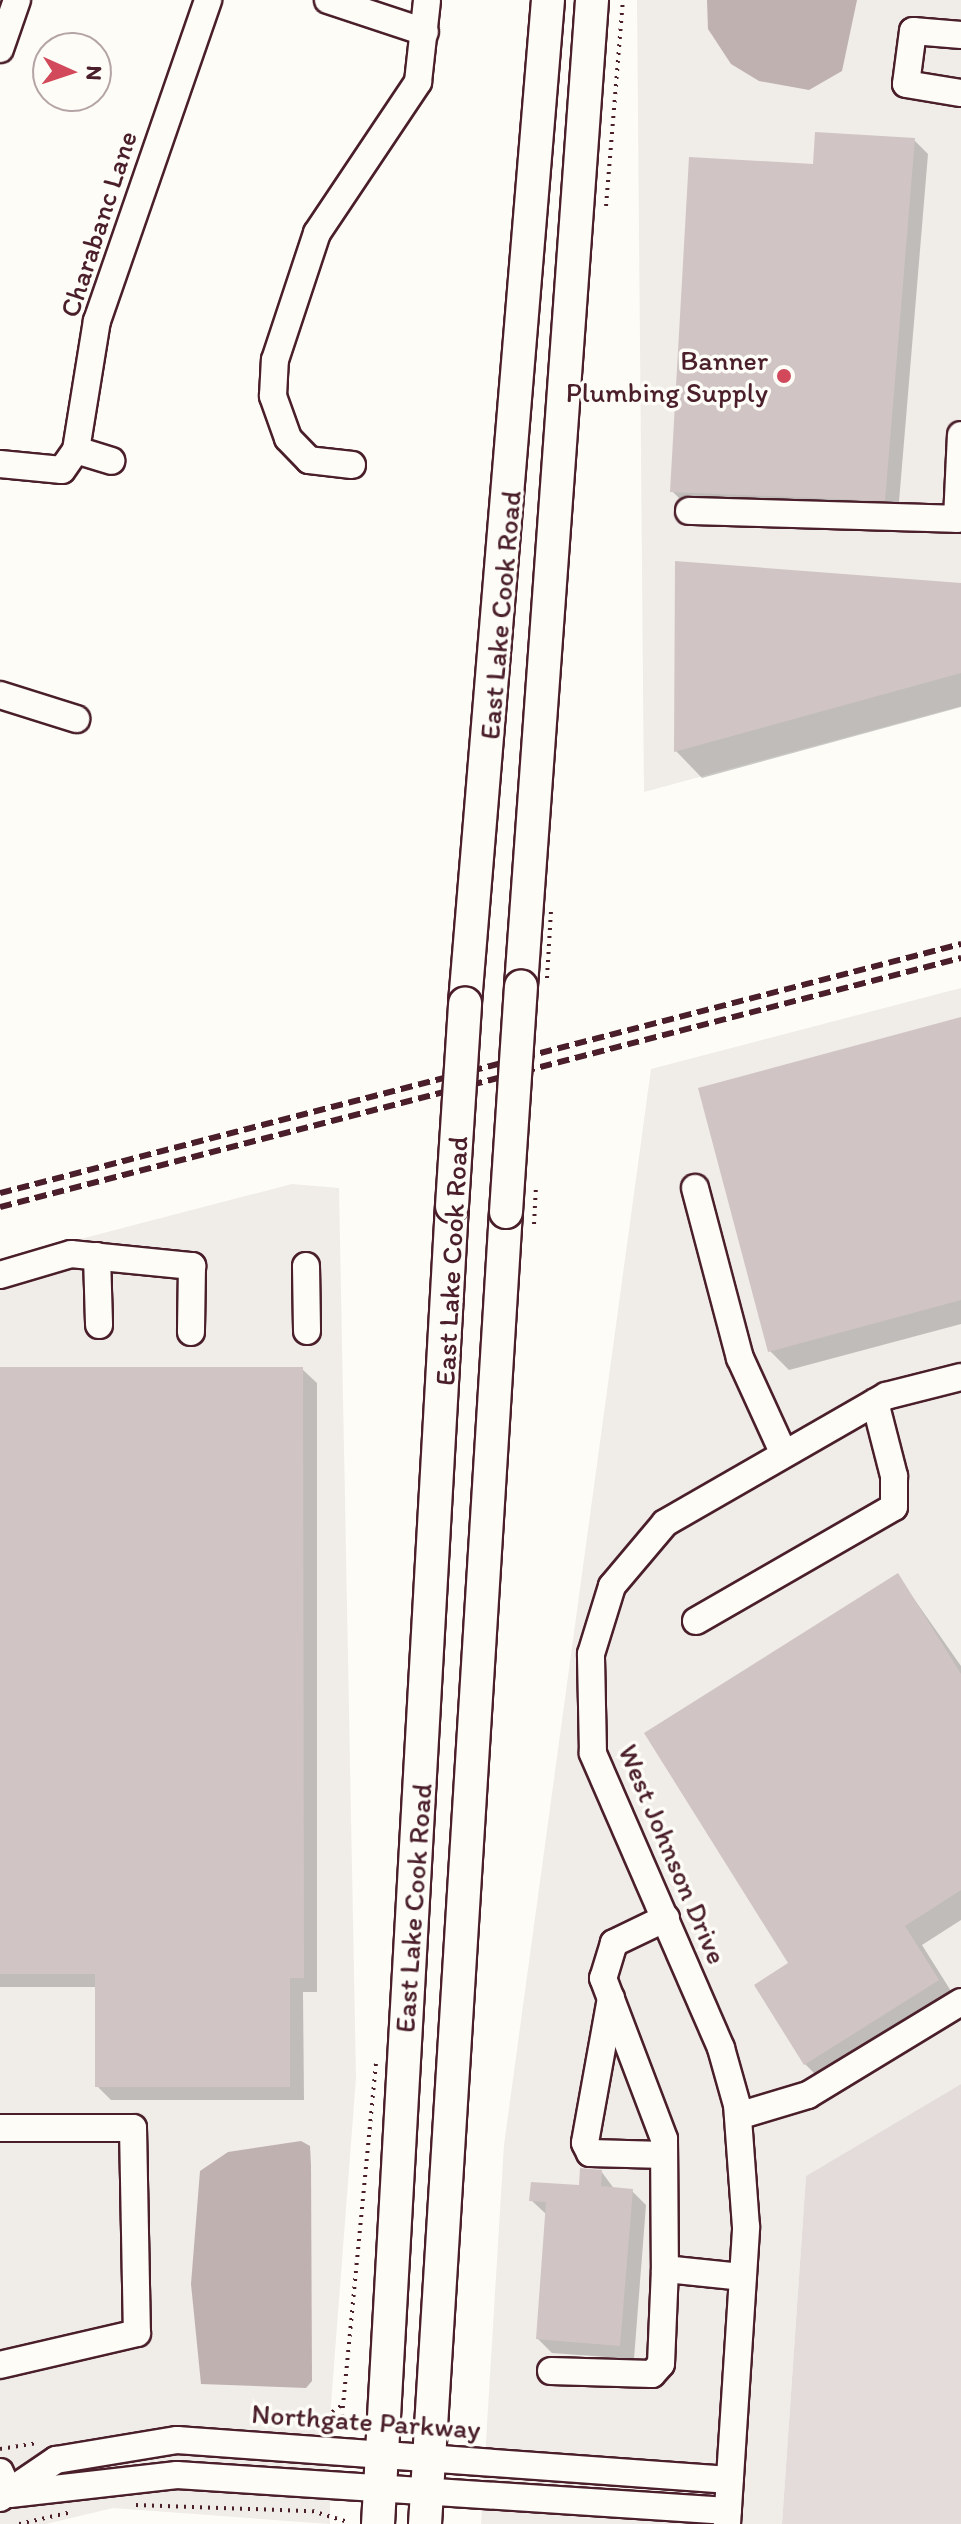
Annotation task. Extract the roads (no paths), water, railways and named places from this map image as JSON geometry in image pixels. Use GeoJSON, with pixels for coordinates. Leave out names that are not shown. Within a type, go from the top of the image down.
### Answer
{"type":"FeatureCollection","features":[{"type":"Feature","properties":{"kind":"main road","name":"East Lake Cook Road"},"geometry":{"type":"LineString","coordinates":[[363,2523],[379,2489],[465,1003],[548,0]]}},
{"type":"Feature","properties":{"kind":"main road","name":"East Lake Cook Road"},"geometry":{"type":"LineString","coordinates":[[426,2508],[506,1212],[592,0]]}},
{"type":"Feature","properties":{"kind":"street"},"geometry":{"type":"LineString","coordinates":[[0,49],[17,0]]}},
{"type":"Feature","properties":{"kind":"street","name":"Charabanc Lane"},"geometry":{"type":"LineString","coordinates":[[69,460],[97,321],[208,0]]}},
{"type":"Feature","properties":{"kind":"street"},"geometry":{"type":"LineString","coordinates":[[328,0],[425,32]]}},
{"type":"Feature","properties":{"kind":"street"},"geometry":{"type":"LineString","coordinates":[[352,465],[309,460],[288,438],[273,396],[275,360],[317,233],[418,82],[427,0]]}},
{"type":"Feature","properties":{"kind":"street"},"geometry":{"type":"LineString","coordinates":[[961,35],[913,31],[906,84],[961,93]]}},
{"type":"Feature","properties":{"kind":"street"},"geometry":{"type":"LineString","coordinates":[[689,511],[959,520],[961,435]]}},
{"type":"Feature","properties":{"kind":"street"},"geometry":{"type":"LineString","coordinates":[[0,464],[111,461]]}},
{"type":"Feature","properties":{"kind":"street"},"geometry":{"type":"LineString","coordinates":[[0,695],[76,719]]}},
{"type":"Feature","properties":{"kind":"street"},"geometry":{"type":"LineString","coordinates":[[695,1188],[740,1358],[783,1452]]}},
{"type":"Feature","properties":{"kind":"street"},"geometry":{"type":"LineString","coordinates":[[0,1275],[71,1254],[192,1266],[191,1332]]}},
{"type":"Feature","properties":{"kind":"street"},"geometry":{"type":"LineString","coordinates":[[97,1256],[99,1325]]}},
{"type":"Feature","properties":{"kind":"street"},"geometry":{"type":"LineString","coordinates":[[306,1266],[307,1331]]}},
{"type":"Feature","properties":{"kind":"street","name":"West Johnson Drive"},"geometry":{"type":"LineString","coordinates":[[728,2517],[743,2277],[738,2116],[721,2048],[593,1753],[588,1702],[597,1624],[612,1586],[665,1523],[783,1452],[875,1402],[961,1377]]}},
{"type":"Feature","properties":{"kind":"street"},"geometry":{"type":"LineString","coordinates":[[696,1621],[894,1507],[894,1476],[875,1402]]}},
{"type":"Feature","properties":{"kind":"street"},"geometry":{"type":"LineString","coordinates":[[551,2371],[652,2374],[661,2364],[665,2269],[664,2155],[603,1978],[614,1943],[666,1918]]}},
{"type":"Feature","properties":{"kind":"street"},"geometry":{"type":"LineString","coordinates":[[611,1998],[585,2143],[590,2153],[664,2155]]}},
{"type":"Feature","properties":{"kind":"street"},"geometry":{"type":"LineString","coordinates":[[738,2116],[808,2095],[961,2002]]}},
{"type":"Feature","properties":{"kind":"street"},"geometry":{"type":"LineString","coordinates":[[0,2128],[133,2128],[137,2333],[0,2365]]}},
{"type":"Feature","properties":{"kind":"street"},"geometry":{"type":"LineString","coordinates":[[665,2269],[743,2277]]}},
{"type":"Feature","properties":{"kind":"street","name":"Northgate Parkway"},"geometry":{"type":"LineString","coordinates":[[3,2488],[56,2460],[118,2447],[177,2440],[730,2480]]}},
{"type":"Feature","properties":{"kind":"street","name":"Northgate Parkway"},"geometry":{"type":"LineString","coordinates":[[3,2488],[177,2475],[379,2489],[426,2508],[728,2517]]}},
{"type":"Feature","properties":{"kind":"railway"},"geometry":{"type":"LineString","coordinates":[[0,1193],[961,944]]}},
{"type":"Feature","properties":{"kind":"railway"},"geometry":{"type":"LineString","coordinates":[[0,1207],[961,958]]}},
{"type":"Feature","properties":{"kind":"place","name":"Banner Plumbing Supply"},"geometry":{"type":"Point","coordinates":[784,376]}}]}
